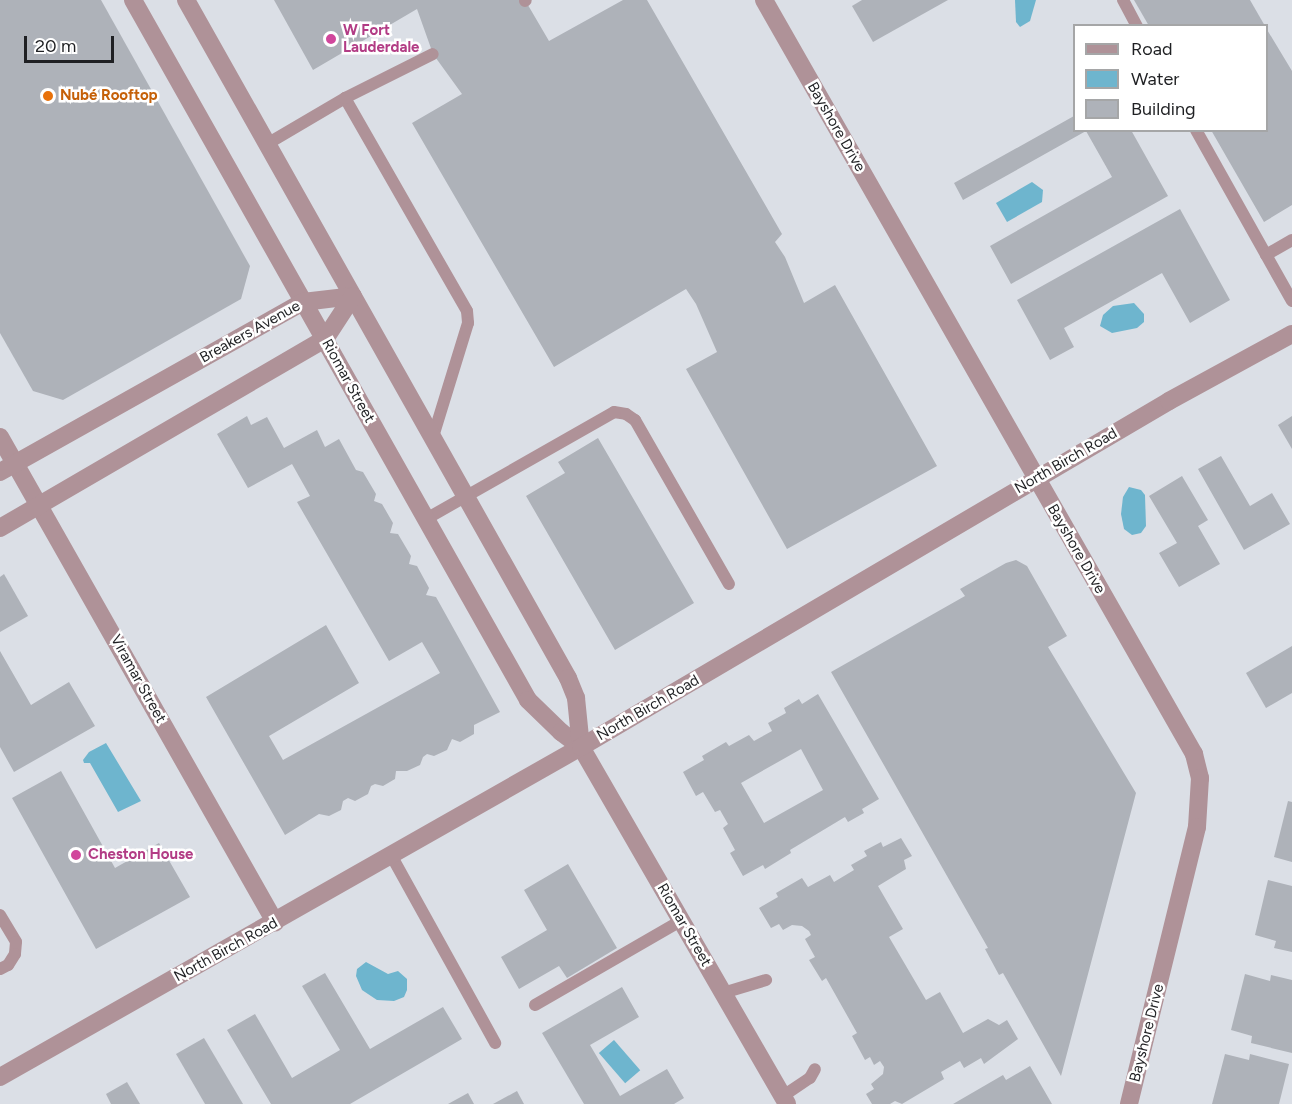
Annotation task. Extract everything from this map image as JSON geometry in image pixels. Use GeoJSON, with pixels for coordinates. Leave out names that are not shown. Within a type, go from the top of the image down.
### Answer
{"type":"FeatureCollection","features":[{"type":"Feature","properties":{"kind":"street","name":"Riomar Street"},"geometry":{"type":"LineString","coordinates":[[133,0],[528,700],[561,732],[581,747],[785,1100]]}},
{"type":"Feature","properties":{"kind":"street","name":"Riomar Street"},"geometry":{"type":"LineString","coordinates":[[186,0],[568,678],[576,698],[581,747]]}},
{"type":"Feature","properties":{"kind":"street","name":"Bayshore Drive"},"geometry":{"type":"LineString","coordinates":[[764,0],[1194,754],[1200,778],[1200,802],[1191,859],[1129,1104]]}},
{"type":"Feature","properties":{"kind":"street","name":"Breakers Avenue"},"geometry":{"type":"LineString","coordinates":[[8,468],[303,302],[353,296]]}},
{"type":"Feature","properties":{"kind":"street"},"geometry":{"type":"LineString","coordinates":[[0,528],[325,339],[353,296]]}},
{"type":"Feature","properties":{"kind":"street","name":"North Birch Road"},"geometry":{"type":"LineString","coordinates":[[0,1077],[581,747],[1169,401],[1292,334]]}},
{"type":"Feature","properties":{"kind":"street","name":"Viramar Street"},"geometry":{"type":"LineString","coordinates":[[0,437],[8,468],[39,505],[275,922]]}},
{"type":"Feature","properties":{"kind":"lane"},"geometry":{"type":"LineString","coordinates":[[1123,0],[1136,24]]}},
{"type":"Feature","properties":{"kind":"lane"},"geometry":{"type":"LineString","coordinates":[[267,144],[345,98],[433,54]]}},
{"type":"Feature","properties":{"kind":"lane"},"geometry":{"type":"LineString","coordinates":[[345,98],[467,311],[468,322],[432,437]]}},
{"type":"Feature","properties":{"kind":"lane"},"geometry":{"type":"LineString","coordinates":[[1197,132],[1292,301]]}},
{"type":"Feature","properties":{"kind":"lane"},"geometry":{"type":"LineString","coordinates":[[1266,255],[1292,240]]}},
{"type":"Feature","properties":{"kind":"lane"},"geometry":{"type":"LineString","coordinates":[[426,519],[614,412],[626,414],[635,420],[729,584]]}},
{"type":"Feature","properties":{"kind":"lane"},"geometry":{"type":"LineString","coordinates":[[392,855],[495,1043]]}},
{"type":"Feature","properties":{"kind":"lane"},"geometry":{"type":"LineString","coordinates":[[0,915],[16,942],[15,954],[8,964],[0,969]]}},
{"type":"Feature","properties":{"kind":"lane"},"geometry":{"type":"LineString","coordinates":[[536,1005],[682,920]]}},
{"type":"Feature","properties":{"kind":"lane"},"geometry":{"type":"LineString","coordinates":[[723,993],[766,980]]}},
{"type":"Feature","properties":{"kind":"lane"},"geometry":{"type":"LineString","coordinates":[[785,1100],[810,1078],[814,1069]]}},
{"type":"Feature","properties":{"kind":"water"},"geometry":{"type":"Polygon","coordinates":[[[1015,0],[1036,0],[1030,21],[1020,27],[1016,22],[1015,0]]]}},
{"type":"Feature","properties":{"kind":"water"},"geometry":{"type":"Polygon","coordinates":[[[1032,182],[1043,190],[1042,202],[1007,222],[996,203],[1032,182]]]}},
{"type":"Feature","properties":{"kind":"water"},"geometry":{"type":"Polygon","coordinates":[[[1134,303],[1144,314],[1144,322],[1137,328],[1112,333],[1100,326],[1103,315],[1113,306],[1134,303]]]}},
{"type":"Feature","properties":{"kind":"water"},"geometry":{"type":"Polygon","coordinates":[[[1129,487],[1141,490],[1145,495],[1146,526],[1141,533],[1132,535],[1124,529],[1121,514],[1123,497],[1129,487]]]}},
{"type":"Feature","properties":{"kind":"water"},"geometry":{"type":"Polygon","coordinates":[[[106,743],[141,801],[118,812],[90,763],[84,763],[83,760],[89,752],[106,743]]]}},
{"type":"Feature","properties":{"kind":"water"},"geometry":{"type":"Polygon","coordinates":[[[366,962],[388,974],[398,971],[407,979],[407,990],[404,997],[394,1001],[377,1000],[362,990],[356,976],[357,969],[366,962]]]}},
{"type":"Feature","properties":{"kind":"water"},"geometry":{"type":"Polygon","coordinates":[[[614,1040],[640,1070],[625,1083],[599,1053],[614,1040]]]}},
{"type":"Feature","properties":{"kind":"building"},"geometry":{"type":"Polygon","coordinates":[[[0,0],[101,0],[250,266],[241,299],[63,400],[33,391],[0,333],[0,0]]]}},
{"type":"Feature","properties":{"kind":"building"},"geometry":{"type":"Polygon","coordinates":[[[274,0],[525,0],[549,41],[623,0],[647,0],[782,234],[775,242],[785,257],[804,303],[835,285],[937,466],[787,549],[686,369],[717,352],[696,304],[686,289],[554,367],[412,123],[462,94],[433,54],[417,9],[313,70],[274,0]]]}},
{"type":"Feature","properties":{"kind":"building"},"geometry":{"type":"Polygon","coordinates":[[[862,0],[948,0],[873,42],[852,6],[862,0]]]}},
{"type":"Feature","properties":{"kind":"building"},"geometry":{"type":"Polygon","coordinates":[[[1134,0],[1250,0],[1264,24],[1148,24],[1134,0]]]}},
{"type":"Feature","properties":{"kind":"building"},"geometry":{"type":"Polygon","coordinates":[[[1268,31],[1292,71],[1292,205],[1264,222],[1212,132],[1268,132],[1268,31]]]}},
{"type":"Feature","properties":{"kind":"building"},"geometry":{"type":"Polygon","coordinates":[[[1073,117],[1073,132],[1084,132],[963,200],[954,183],[1073,117]]]}},
{"type":"Feature","properties":{"kind":"building"},"geometry":{"type":"Polygon","coordinates":[[[1087,132],[1132,132],[1168,196],[1011,284],[990,246],[1112,177],[1087,132]]]}},
{"type":"Feature","properties":{"kind":"building"},"geometry":{"type":"Polygon","coordinates":[[[1180,209],[1230,300],[1190,323],[1162,273],[1064,328],[1074,347],[1050,360],[1017,300],[1180,209]]]}},
{"type":"Feature","properties":{"kind":"building"},"geometry":{"type":"Polygon","coordinates":[[[247,416],[251,425],[267,417],[284,448],[317,430],[325,447],[339,439],[356,470],[363,472],[376,494],[374,501],[382,504],[393,523],[390,533],[398,534],[411,556],[409,564],[417,566],[429,588],[426,595],[436,597],[500,712],[474,725],[474,734],[460,742],[452,739],[447,750],[434,756],[427,754],[420,765],[407,771],[396,771],[395,779],[383,786],[375,784],[371,786],[368,794],[355,801],[348,798],[343,801],[341,810],[329,816],[319,814],[285,835],[206,697],[326,625],[359,683],[269,736],[283,760],[440,673],[422,642],[389,661],[297,502],[310,496],[292,464],[248,488],[217,434],[247,416]]]}},
{"type":"Feature","properties":{"kind":"building"},"geometry":{"type":"Polygon","coordinates":[[[1292,416],[1292,449],[1278,425],[1292,416]]]}},
{"type":"Feature","properties":{"kind":"building"},"geometry":{"type":"Polygon","coordinates":[[[598,438],[694,603],[615,650],[526,496],[565,473],[558,462],[598,438]]]}},
{"type":"Feature","properties":{"kind":"building"},"geometry":{"type":"Polygon","coordinates":[[[1221,456],[1250,506],[1272,493],[1290,524],[1244,550],[1198,469],[1221,456]]]}},
{"type":"Feature","properties":{"kind":"building"},"geometry":{"type":"Polygon","coordinates":[[[1182,476],[1208,520],[1198,526],[1220,564],[1179,587],[1159,553],[1177,543],[1149,496],[1182,476]]]}},
{"type":"Feature","properties":{"kind":"building"},"geometry":{"type":"Polygon","coordinates":[[[1016,560],[1027,566],[1067,636],[1048,647],[1136,793],[1061,1076],[1003,973],[999,975],[985,949],[988,948],[831,672],[965,596],[960,589],[1006,563],[1016,560]]]}},
{"type":"Feature","properties":{"kind":"building"},"geometry":{"type":"Polygon","coordinates":[[[4,574],[28,616],[0,632],[0,577],[4,574]]]}},
{"type":"Feature","properties":{"kind":"building"},"geometry":{"type":"Polygon","coordinates":[[[1292,646],[1292,693],[1266,708],[1246,673],[1292,646]]]}},
{"type":"Feature","properties":{"kind":"building"},"geometry":{"type":"Polygon","coordinates":[[[0,651],[31,705],[69,682],[95,726],[14,772],[0,747],[0,651]]]}},
{"type":"Feature","properties":{"kind":"building"},"geometry":{"type":"Polygon","coordinates":[[[818,694],[879,799],[862,809],[864,813],[848,822],[845,817],[790,850],[791,853],[765,869],[763,865],[743,876],[730,853],[735,850],[723,828],[728,824],[720,810],[715,812],[703,792],[696,796],[683,772],[704,760],[702,756],[726,742],[729,746],[749,735],[754,741],[772,731],[768,723],[786,713],[784,708],[799,699],[802,704],[818,694]],[[801,749],[741,783],[764,823],[823,790],[801,749]]]}},
{"type":"Feature","properties":{"kind":"building","name":"Cheston House"},"geometry":{"type":"Polygon","coordinates":[[[61,771],[115,868],[159,843],[190,897],[96,949],[12,798],[61,771]]]}},
{"type":"Feature","properties":{"kind":"building"},"geometry":{"type":"Polygon","coordinates":[[[1288,801],[1292,802],[1292,862],[1274,857],[1288,801]]]}},
{"type":"Feature","properties":{"kind":"building"},"geometry":{"type":"Polygon","coordinates":[[[901,838],[912,856],[904,860],[906,869],[878,886],[903,929],[889,937],[926,1000],[940,992],[963,1033],[988,1019],[999,1025],[1007,1020],[1018,1039],[984,1064],[981,1058],[964,1068],[960,1061],[941,1072],[944,1079],[902,1104],[895,1101],[890,1104],[872,1104],[866,1094],[874,1089],[871,1084],[883,1074],[884,1067],[880,1061],[874,1065],[870,1057],[865,1060],[852,1036],[857,1033],[826,978],[822,981],[809,960],[815,957],[805,939],[811,935],[809,931],[802,926],[792,925],[783,930],[779,924],[771,928],[759,908],[778,897],[776,893],[802,878],[808,887],[830,875],[834,882],[854,870],[851,865],[867,856],[864,851],[881,842],[883,847],[901,838]]]}},
{"type":"Feature","properties":{"kind":"building"},"geometry":{"type":"Polygon","coordinates":[[[568,864],[617,948],[567,978],[559,966],[519,989],[501,957],[547,930],[524,890],[568,864]]]}},
{"type":"Feature","properties":{"kind":"building"},"geometry":{"type":"Polygon","coordinates":[[[1268,880],[1292,886],[1292,952],[1274,948],[1276,941],[1255,935],[1268,880]]]}},
{"type":"Feature","properties":{"kind":"building"},"geometry":{"type":"Polygon","coordinates":[[[325,973],[370,1049],[443,1007],[462,1039],[350,1104],[271,1104],[227,1030],[255,1014],[292,1078],[340,1050],[302,986],[325,973]]]}},
{"type":"Feature","properties":{"kind":"building"},"geometry":{"type":"Polygon","coordinates":[[[1245,974],[1270,981],[1271,975],[1292,980],[1292,1053],[1251,1043],[1252,1036],[1231,1030],[1245,974]]]}},
{"type":"Feature","properties":{"kind":"building"},"geometry":{"type":"Polygon","coordinates":[[[622,987],[639,1017],[590,1045],[620,1096],[667,1069],[684,1098],[674,1104],[584,1104],[542,1033],[622,987]]]}},
{"type":"Feature","properties":{"kind":"building"},"geometry":{"type":"Polygon","coordinates":[[[204,1038],[243,1104],[205,1104],[176,1054],[204,1038]]]}},
{"type":"Feature","properties":{"kind":"building"},"geometry":{"type":"Polygon","coordinates":[[[1225,1054],[1249,1060],[1250,1054],[1289,1064],[1279,1104],[1212,1104],[1225,1054]]]}},
{"type":"Feature","properties":{"kind":"building"},"geometry":{"type":"Polygon","coordinates":[[[1030,1066],[1052,1104],[953,1104],[1003,1075],[1006,1080],[1030,1066]]]}},
{"type":"Feature","properties":{"kind":"building"},"geometry":{"type":"Polygon","coordinates":[[[127,1082],[140,1104],[111,1104],[106,1094],[127,1082]]]}},
{"type":"Feature","properties":{"kind":"building"},"geometry":{"type":"Polygon","coordinates":[[[517,1091],[524,1104],[493,1104],[517,1091]]]}},
{"type":"Feature","properties":{"kind":"building"},"geometry":{"type":"Polygon","coordinates":[[[468,1093],[474,1104],[448,1104],[468,1093]]]}},
{"type":"Feature","properties":{"kind":"place","name":"W Fort Lauderdale"},"geometry":{"type":"Point","coordinates":[331,39]}},
{"type":"Feature","properties":{"kind":"place","name":"Nubé Rooftop"},"geometry":{"type":"Point","coordinates":[48,96]}},
{"type":"Feature","properties":{"kind":"place","name":"Cheston House"},"geometry":{"type":"Point","coordinates":[76,855]}}]}
